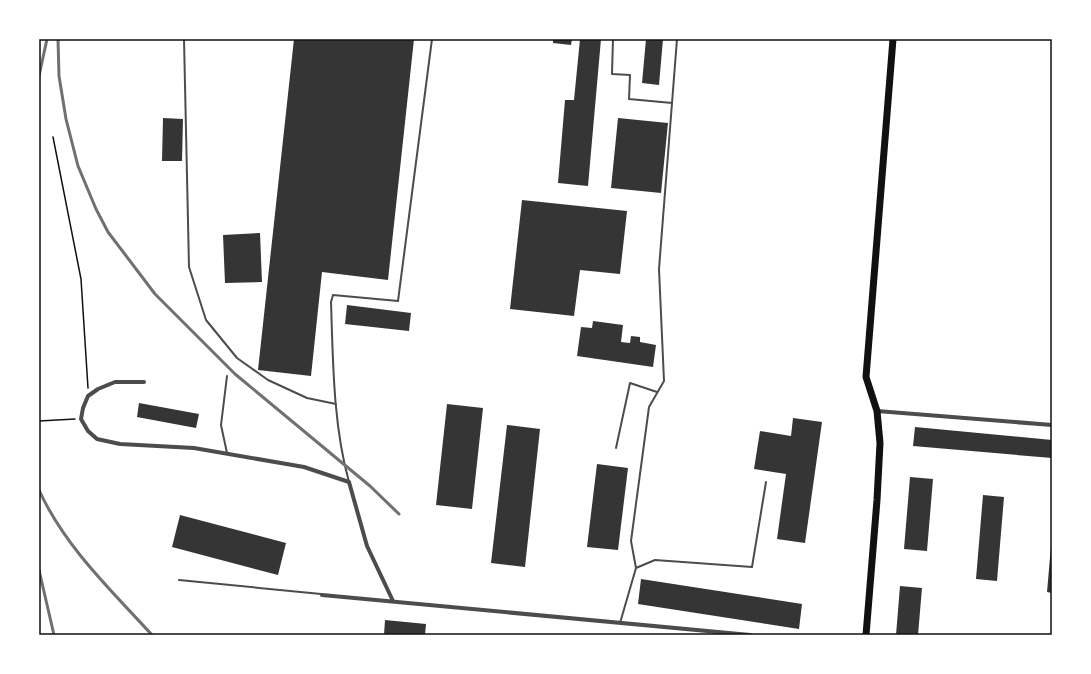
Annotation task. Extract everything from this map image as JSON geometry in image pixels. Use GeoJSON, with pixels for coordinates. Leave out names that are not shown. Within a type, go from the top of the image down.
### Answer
{"type":"FeatureCollection","features":[{"type":"Feature","properties":{"kind":"main road"},"geometry":{"type":"LineString","coordinates":[[866,635],[880,443],[877,411],[866,377],[893,39]]}},
{"type":"Feature","properties":{"kind":"street"},"geometry":{"type":"LineString","coordinates":[[144,382],[115,382],[98,389],[88,396],[83,408],[81,419],[88,431],[97,439],[120,444],[194,448],[304,467],[349,482],[367,546],[393,601]]}},
{"type":"Feature","properties":{"kind":"street"},"geometry":{"type":"LineString","coordinates":[[877,411],[1052,426]]}},
{"type":"Feature","properties":{"kind":"street"},"geometry":{"type":"LineString","coordinates":[[322,594],[750,635]]}},
{"type":"Feature","properties":{"kind":"lane"},"geometry":{"type":"LineString","coordinates":[[184,39],[189,267],[206,320],[237,358],[268,380],[307,398],[336,404]]}},
{"type":"Feature","properties":{"kind":"lane"},"geometry":{"type":"LineString","coordinates":[[349,482],[343,463],[334,384],[331,302],[333,296],[398,301],[432,39]]}},
{"type":"Feature","properties":{"kind":"lane"},"geometry":{"type":"LineString","coordinates":[[613,39],[612,74],[630,75],[629,99],[672,103]]}},
{"type":"Feature","properties":{"kind":"lane"},"geometry":{"type":"LineString","coordinates":[[620,623],[636,568],[631,542],[649,407],[664,381],[659,269],[677,39]]}},
{"type":"Feature","properties":{"kind":"lane"},"geometry":{"type":"LineString","coordinates":[[227,376],[221,425],[228,454]]}},
{"type":"Feature","properties":{"kind":"lane"},"geometry":{"type":"LineString","coordinates":[[616,448],[630,383],[657,392]]}},
{"type":"Feature","properties":{"kind":"lane"},"geometry":{"type":"LineString","coordinates":[[636,568],[655,560],[752,567],[766,482]]}},
{"type":"Feature","properties":{"kind":"lane"},"geometry":{"type":"LineString","coordinates":[[179,580],[322,594]]}},
{"type":"Feature","properties":{"kind":"path"},"geometry":{"type":"LineString","coordinates":[[53,137],[81,279],[88,396]]}},
{"type":"Feature","properties":{"kind":"path"},"geometry":{"type":"LineString","coordinates":[[39,421],[81,419]]}},
{"type":"Feature","properties":{"kind":"building"},"geometry":{"type":"Polygon","coordinates":[[[294,39],[414,39],[388,280],[322,272],[311,376],[258,370],[294,39]]]}},
{"type":"Feature","properties":{"kind":"building"},"geometry":{"type":"Polygon","coordinates":[[[553,39],[572,39],[571,45],[553,43],[553,39]]]}},
{"type":"Feature","properties":{"kind":"building"},"geometry":{"type":"Polygon","coordinates":[[[580,39],[601,39],[588,186],[558,183],[565,100],[574,100],[580,39]]]}},
{"type":"Feature","properties":{"kind":"building"},"geometry":{"type":"Polygon","coordinates":[[[646,39],[663,39],[659,85],[642,83],[646,39]]]}},
{"type":"Feature","properties":{"kind":"building"},"geometry":{"type":"Polygon","coordinates":[[[163,118],[183,119],[182,161],[162,161],[163,118]]]}},
{"type":"Feature","properties":{"kind":"building"},"geometry":{"type":"Polygon","coordinates":[[[618,118],[668,123],[661,193],[611,188],[618,118]]]}},
{"type":"Feature","properties":{"kind":"building"},"geometry":{"type":"Polygon","coordinates":[[[522,200],[627,211],[620,274],[580,270],[574,316],[510,309],[522,200]]]}},
{"type":"Feature","properties":{"kind":"building"},"geometry":{"type":"Polygon","coordinates":[[[260,233],[262,282],[225,283],[223,235],[260,233]]]}},
{"type":"Feature","properties":{"kind":"building"},"geometry":{"type":"Polygon","coordinates":[[[347,305],[411,313],[409,331],[345,324],[347,305]]]}},
{"type":"Feature","properties":{"kind":"building"},"geometry":{"type":"Polygon","coordinates":[[[593,321],[623,325],[621,342],[630,343],[631,336],[640,337],[640,342],[656,345],[653,367],[577,356],[581,327],[592,328],[593,321]]]}},
{"type":"Feature","properties":{"kind":"building"},"geometry":{"type":"Polygon","coordinates":[[[139,403],[199,414],[196,428],[137,417],[139,403]]]}},
{"type":"Feature","properties":{"kind":"building"},"geometry":{"type":"Polygon","coordinates":[[[447,404],[483,408],[472,509],[436,505],[447,404]]]}},
{"type":"Feature","properties":{"kind":"building"},"geometry":{"type":"Polygon","coordinates":[[[793,418],[822,422],[805,543],[777,539],[786,474],[754,469],[760,431],[791,436],[793,418]]]}},
{"type":"Feature","properties":{"kind":"building"},"geometry":{"type":"Polygon","coordinates":[[[507,425],[540,429],[525,567],[491,563],[507,425]]]}},
{"type":"Feature","properties":{"kind":"building"},"geometry":{"type":"Polygon","coordinates":[[[915,427],[1052,440],[1052,458],[913,446],[915,427]]]}},
{"type":"Feature","properties":{"kind":"building"},"geometry":{"type":"Polygon","coordinates":[[[597,464],[628,468],[618,550],[587,547],[597,464]]]}},
{"type":"Feature","properties":{"kind":"building"},"geometry":{"type":"Polygon","coordinates":[[[910,477],[933,479],[927,551],[904,549],[910,477]]]}},
{"type":"Feature","properties":{"kind":"building"},"geometry":{"type":"Polygon","coordinates":[[[983,495],[1004,497],[997,581],[976,579],[983,495]]]}},
{"type":"Feature","properties":{"kind":"building"},"geometry":{"type":"Polygon","coordinates":[[[180,515],[286,543],[278,575],[172,547],[180,515]]]}},
{"type":"Feature","properties":{"kind":"building"},"geometry":{"type":"Polygon","coordinates":[[[1052,546],[1052,593],[1047,592],[1052,546]]]}},
{"type":"Feature","properties":{"kind":"building"},"geometry":{"type":"Polygon","coordinates":[[[641,579],[802,604],[799,629],[638,604],[641,579]]]}},
{"type":"Feature","properties":{"kind":"building"},"geometry":{"type":"Polygon","coordinates":[[[900,586],[922,588],[918,635],[896,635],[900,586]]]}},
{"type":"Feature","properties":{"kind":"building"},"geometry":{"type":"Polygon","coordinates":[[[385,620],[426,624],[425,635],[384,635],[385,620]]]}},
{"type":"Feature","properties":{"kind":"railway"},"geometry":{"type":"LineString","coordinates":[[39,76],[47,39]]}},
{"type":"Feature","properties":{"kind":"railway"},"geometry":{"type":"LineString","coordinates":[[58,39],[59,76],[66,119],[78,166],[96,209],[108,232],[155,294],[235,374],[370,486],[399,514]]}},
{"type":"Feature","properties":{"kind":"railway"},"geometry":{"type":"LineString","coordinates":[[39,490],[50,511],[75,549],[152,635]]}},
{"type":"Feature","properties":{"kind":"railway"},"geometry":{"type":"LineString","coordinates":[[39,570],[54,635]]}}]}
